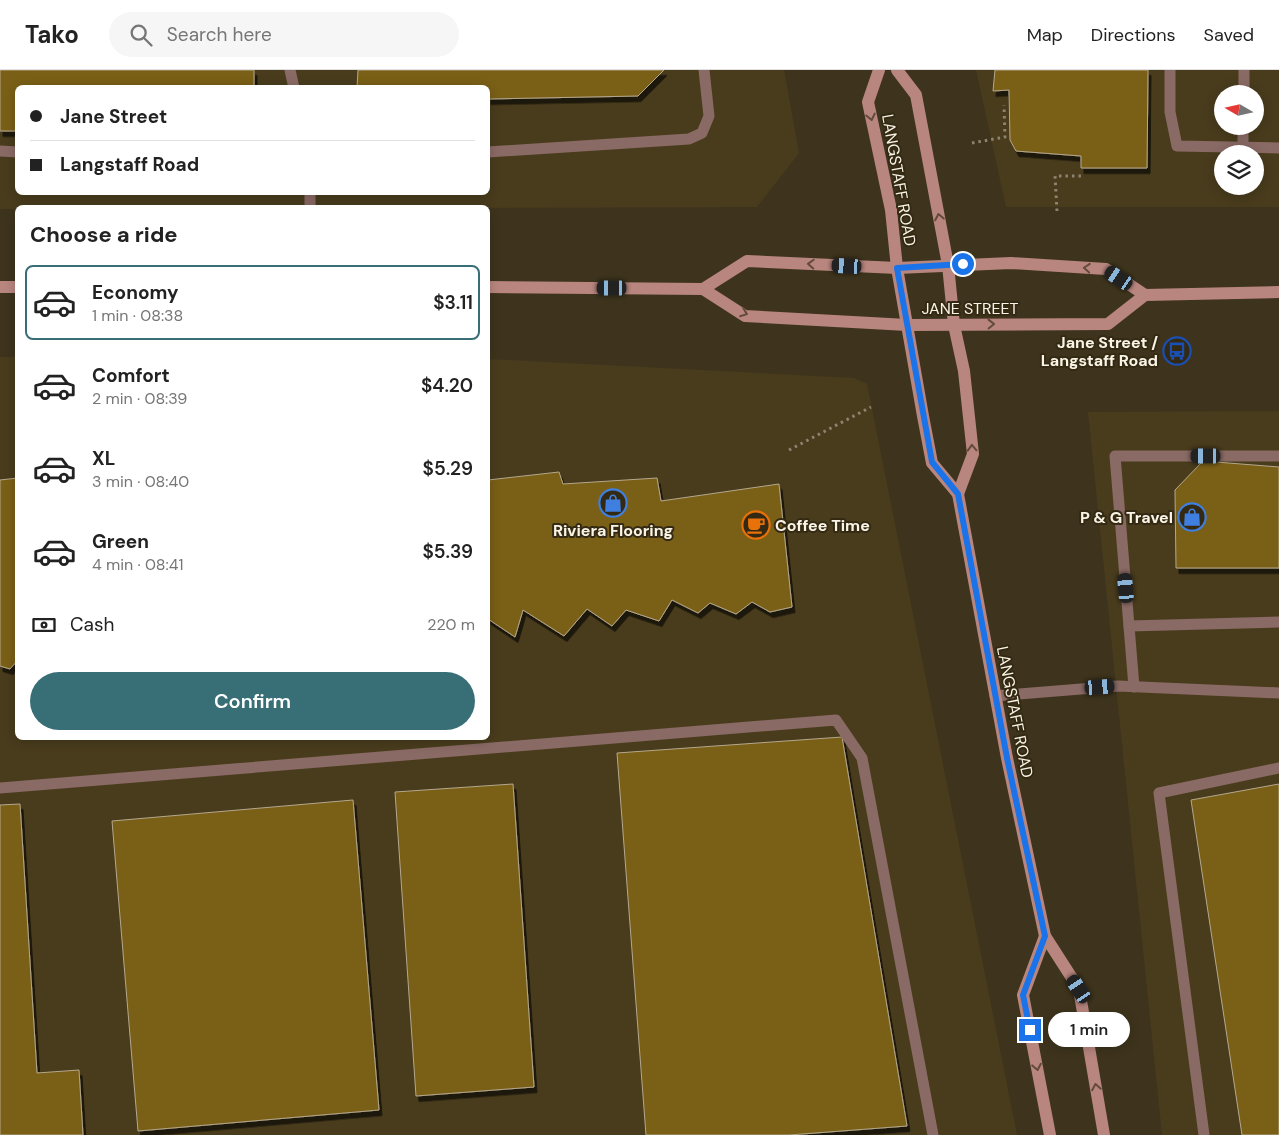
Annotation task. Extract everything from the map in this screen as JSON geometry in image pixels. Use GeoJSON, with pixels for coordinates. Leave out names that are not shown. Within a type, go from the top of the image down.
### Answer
{"type":"FeatureCollection","features":[{"type":"Feature","properties":{"kind":"main road","name":"LANGSTAFF ROAD"},"geometry":{"type":"LineString","coordinates":[[879,70],[868,102],[891,210],[897,268],[932,462],[958,494],[1024,844],[1045,936],[1079,989],[1104,1135]]}},
{"type":"Feature","properties":{"kind":"main road","name":"LANGSTAFF ROAD"},"geometry":{"type":"LineString","coordinates":[[897,70],[916,95],[948,265],[954,325],[964,371],[973,454],[958,494]]}},
{"type":"Feature","properties":{"kind":"main road"},"geometry":{"type":"LineString","coordinates":[[490,287],[703,288],[747,261],[897,268],[1011,263],[1106,269],[1145,295],[1279,292]]}},
{"type":"Feature","properties":{"kind":"main road"},"geometry":{"type":"LineString","coordinates":[[0,287],[15,287]]}},
{"type":"Feature","properties":{"kind":"main road","name":"JANE STREET"},"geometry":{"type":"LineString","coordinates":[[703,288],[746,316],[907,325],[1108,324],[1145,295]]}},
{"type":"Feature","properties":{"kind":"main road"},"geometry":{"type":"LineString","coordinates":[[1045,936],[1023,995],[1050,1135]]}},
{"type":"Feature","properties":{"kind":"lane"},"geometry":{"type":"LineString","coordinates":[[290,70],[293,85]]}},
{"type":"Feature","properties":{"kind":"lane"},"geometry":{"type":"LineString","coordinates":[[490,152],[689,139],[702,133],[709,116],[704,70]]}},
{"type":"Feature","properties":{"kind":"lane"},"geometry":{"type":"LineString","coordinates":[[1170,70],[1170,112],[1176,146],[1214,147]]}},
{"type":"Feature","properties":{"kind":"lane"},"geometry":{"type":"LineString","coordinates":[[1244,70],[1244,85]]}},
{"type":"Feature","properties":{"kind":"lane"},"geometry":{"type":"LineString","coordinates":[[1264,148],[1279,148]]}},
{"type":"Feature","properties":{"kind":"lane"},"geometry":{"type":"LineString","coordinates":[[0,151],[15,152]]}},
{"type":"Feature","properties":{"kind":"lane"},"geometry":{"type":"LineString","coordinates":[[1134,687],[1115,456],[1279,456]]}},
{"type":"Feature","properties":{"kind":"lane"},"geometry":{"type":"LineString","coordinates":[[1129,626],[1279,622]]}},
{"type":"Feature","properties":{"kind":"lane"},"geometry":{"type":"LineString","coordinates":[[995,696],[1118,686],[1279,693]]}},
{"type":"Feature","properties":{"kind":"lane"},"geometry":{"type":"LineString","coordinates":[[0,788],[836,720],[862,758],[933,1135]]}},
{"type":"Feature","properties":{"kind":"lane"},"geometry":{"type":"LineString","coordinates":[[1204,1135],[1159,793],[1279,768]]}},
{"type":"Feature","properties":{"kind":"path"},"geometry":{"type":"LineString","coordinates":[[972,143],[1005,137],[1004,105]]}},
{"type":"Feature","properties":{"kind":"path"},"geometry":{"type":"LineString","coordinates":[[1057,211],[1055,176],[1081,176]]}},
{"type":"Feature","properties":{"kind":"path"},"geometry":{"type":"LineString","coordinates":[[789,450],[871,407]]}},
{"type":"Feature","properties":{"kind":"shaded area"},"geometry":{"type":"Polygon","coordinates":[[[0,70],[784,70],[799,153],[757,207],[15,205],[15,209],[0,209],[0,70]]]}},
{"type":"Feature","properties":{"kind":"shaded area"},"geometry":{"type":"Polygon","coordinates":[[[976,70],[1279,70],[1279,207],[1006,207],[976,70]]]}},
{"type":"Feature","properties":{"kind":"shaded area"},"geometry":{"type":"Polygon","coordinates":[[[0,357],[15,357],[15,740],[490,740],[490,359],[854,378],[867,384],[1017,1135],[0,1135],[0,357]]]}},
{"type":"Feature","properties":{"kind":"shaded area"},"geometry":{"type":"Polygon","coordinates":[[[1279,411],[1279,1135],[1162,1135],[1088,412],[1279,411]]]}},
{"type":"Feature","properties":{"kind":"building"},"geometry":{"type":"Polygon","coordinates":[[[0,70],[254,70],[254,85],[15,85],[15,131],[0,131],[0,70]]]}},
{"type":"Feature","properties":{"kind":"building"},"geometry":{"type":"Polygon","coordinates":[[[358,70],[664,70],[638,96],[490,99],[490,85],[357,85],[358,70]]]}},
{"type":"Feature","properties":{"kind":"building"},"geometry":{"type":"Polygon","coordinates":[[[995,70],[1148,70],[1147,168],[1081,168],[1081,156],[1016,151],[1010,140],[1009,90],[993,91],[995,70]]]}},
{"type":"Feature","properties":{"kind":"building"},"geometry":{"type":"Polygon","coordinates":[[[1203,461],[1279,467],[1279,568],[1176,568],[1175,490],[1203,461]]]}},
{"type":"Feature","properties":{"kind":"building"},"geometry":{"type":"Polygon","coordinates":[[[559,472],[563,484],[657,478],[661,501],[779,484],[792,607],[770,612],[752,602],[736,614],[710,603],[698,613],[672,600],[659,621],[626,610],[612,626],[587,609],[564,636],[523,610],[515,637],[490,620],[490,480],[559,472]]]}},
{"type":"Feature","properties":{"kind":"building"},"geometry":{"type":"Polygon","coordinates":[[[15,478],[15,663],[10,669],[0,666],[0,480],[15,478]]]}},
{"type":"Feature","properties":{"kind":"building"},"geometry":{"type":"Polygon","coordinates":[[[842,737],[907,1126],[789,1135],[646,1135],[617,753],[842,737]]]}},
{"type":"Feature","properties":{"kind":"building"},"geometry":{"type":"Polygon","coordinates":[[[513,784],[534,1087],[416,1096],[395,792],[513,784]]]}},
{"type":"Feature","properties":{"kind":"building"},"geometry":{"type":"Polygon","coordinates":[[[1279,784],[1279,1135],[1242,1135],[1191,800],[1279,784]]]}},
{"type":"Feature","properties":{"kind":"building"},"geometry":{"type":"Polygon","coordinates":[[[353,800],[379,1110],[138,1131],[112,821],[353,800]]]}},
{"type":"Feature","properties":{"kind":"building"},"geometry":{"type":"Polygon","coordinates":[[[20,804],[37,1073],[79,1070],[83,1135],[0,1135],[0,805],[20,804]]]}},
{"type":"Feature","properties":{"kind":"place","name":"Jane Street / Langstaff Road"},"geometry":{"type":"Point","coordinates":[1177,351]}},
{"type":"Feature","properties":{"kind":"place","name":"Riviera Flooring"},"geometry":{"type":"Point","coordinates":[613,503]}},
{"type":"Feature","properties":{"kind":"place","name":"P & G Travel"},"geometry":{"type":"Point","coordinates":[1192,517]}},
{"type":"Feature","properties":{"kind":"place","name":"Coffee Time"},"geometry":{"type":"Point","coordinates":[756,525]}},
{"type":"Feature","properties":{"kind":"route"},"geometry":{"type":"LineString","coordinates":[[963,264],[897,268],[932,462],[958,494],[1007,758],[1045,936],[1023,995],[1030,1030]]}}]}
